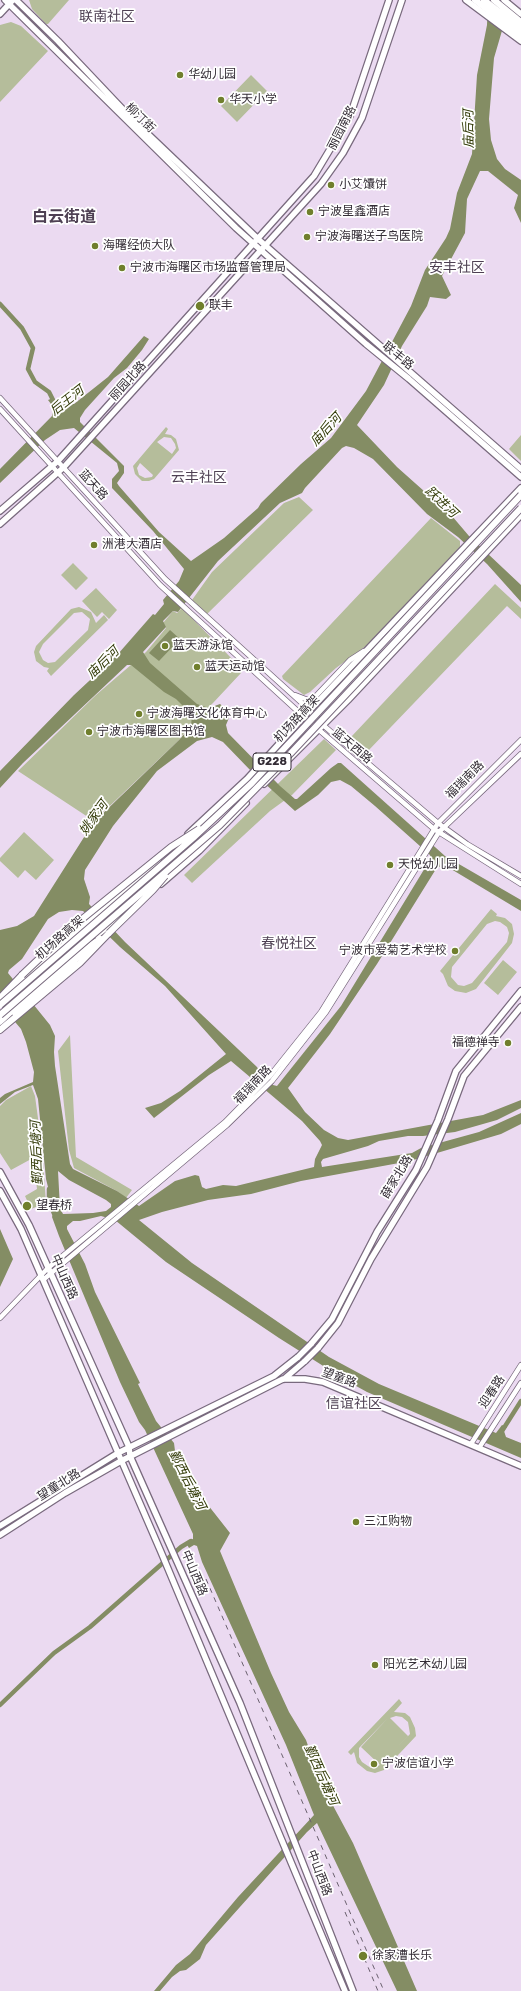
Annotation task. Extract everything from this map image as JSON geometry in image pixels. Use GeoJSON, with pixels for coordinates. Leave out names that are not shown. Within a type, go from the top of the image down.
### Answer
{"type":"FeatureCollection","features":[{"type":"Feature","properties":{"kind":"highway"},"geometry":{"type":"LineString","coordinates":[[475,0],[521,35]]}},
{"type":"Feature","properties":{"kind":"highway"},"geometry":{"type":"LineString","coordinates":[[484,0],[521,29]]}},
{"type":"Feature","properties":{"kind":"highway"},"geometry":{"type":"LineString","coordinates":[[494,0],[521,22]]}},
{"type":"Feature","properties":{"kind":"highway","name":"机场路高架"},"geometry":{"type":"LineString","coordinates":[[0,1005],[216,818],[252,783],[521,495]]}},
{"type":"Feature","properties":{"kind":"highway","name":"机场路高架"},"geometry":{"type":"LineString","coordinates":[[0,1015],[220,825],[291,753],[521,508]]}},
{"type":"Feature","properties":{"kind":"highway"},"geometry":{"type":"LineString","coordinates":[[0,998],[76,924],[171,847],[216,818]]}},
{"type":"Feature","properties":{"kind":"highway"},"geometry":{"type":"LineString","coordinates":[[0,1030],[80,964],[153,890],[178,861]]}},
{"type":"Feature","properties":{"kind":"highway"},"geometry":{"type":"LineString","coordinates":[[0,1026],[91,945],[109,933]]}},
{"type":"Feature","properties":{"kind":"main road","name":"柳汀街"},"geometry":{"type":"LineString","coordinates":[[16,0],[58,41],[130,117],[256,242]]}},
{"type":"Feature","properties":{"kind":"main road","name":"丽园南路"},"geometry":{"type":"LineString","coordinates":[[256,242],[314,176],[350,116],[389,0]]}},
{"type":"Feature","properties":{"kind":"main road","name":"丽园南路"},"geometry":{"type":"LineString","coordinates":[[263,248],[321,184],[343,152],[362,118],[402,0]]}},
{"type":"Feature","properties":{"kind":"main road"},"geometry":{"type":"LineString","coordinates":[[466,0],[521,41]]}},
{"type":"Feature","properties":{"kind":"main road"},"geometry":{"type":"LineString","coordinates":[[480,0],[521,35]]}},
{"type":"Feature","properties":{"kind":"main road"},"geometry":{"type":"LineString","coordinates":[[504,0],[521,14]]}},
{"type":"Feature","properties":{"kind":"main road","name":"柳汀街"},"geometry":{"type":"LineString","coordinates":[[7,1],[263,248]]}},
{"type":"Feature","properties":{"kind":"main road"},"geometry":{"type":"LineString","coordinates":[[0,4],[7,1]]}},
{"type":"Feature","properties":{"kind":"main road"},"geometry":{"type":"LineString","coordinates":[[0,14],[7,1]]}},
{"type":"Feature","properties":{"kind":"main road","name":"丽园北路"},"geometry":{"type":"LineString","coordinates":[[0,511],[58,461],[256,242]]}},
{"type":"Feature","properties":{"kind":"main road","name":"丽园北路"},"geometry":{"type":"LineString","coordinates":[[0,524],[64,467],[263,248]]}},
{"type":"Feature","properties":{"kind":"main road","name":"联丰路"},"geometry":{"type":"LineString","coordinates":[[263,248],[368,334],[410,376],[521,477]]}},
{"type":"Feature","properties":{"kind":"main road","name":"联丰路"},"geometry":{"type":"LineString","coordinates":[[263,248],[366,344],[410,376],[521,469]]}},
{"type":"Feature","properties":{"kind":"main road"},"geometry":{"type":"LineString","coordinates":[[0,998],[149,870],[249,778],[309,711],[521,488]]}},
{"type":"Feature","properties":{"kind":"main road"},"geometry":{"type":"LineString","coordinates":[[0,1022],[98,934],[199,851],[323,725],[521,515]]}},
{"type":"Feature","properties":{"kind":"main road","name":"薛家北路"},"geometry":{"type":"LineString","coordinates":[[130,1447],[274,1376],[298,1357],[311,1344],[332,1319],[377,1232],[420,1162],[438,1120],[456,1071],[521,991]]}},
{"type":"Feature","properties":{"kind":"main road","name":"薛家北路"},"geometry":{"type":"LineString","coordinates":[[283,1379],[318,1348],[338,1323],[371,1259],[431,1160],[464,1076],[521,1007]]}},
{"type":"Feature","properties":{"kind":"main road","name":"中山西路"},"geometry":{"type":"LineString","coordinates":[[0,1172],[29,1225],[130,1447],[130,1456],[240,1703],[353,1991]]}},
{"type":"Feature","properties":{"kind":"main road","name":"中山西路"},"geometry":{"type":"LineString","coordinates":[[0,1192],[20,1229],[42,1278],[171,1574],[345,1991]]}},
{"type":"Feature","properties":{"kind":"main road","name":"望童路"},"geometry":{"type":"LineString","coordinates":[[130,1456],[283,1379],[305,1379],[323,1382],[521,1466]]}},
{"type":"Feature","properties":{"kind":"main road","name":"望童北路"},"geometry":{"type":"LineString","coordinates":[[0,1526],[130,1447]]}},
{"type":"Feature","properties":{"kind":"main road","name":"望童北路"},"geometry":{"type":"LineString","coordinates":[[0,1535],[65,1493],[130,1456]]}},
{"type":"Feature","properties":{"kind":"street","name":"蓝天路"},"geometry":{"type":"LineString","coordinates":[[0,398],[64,467],[138,551],[187,600]]}},
{"type":"Feature","properties":{"kind":"street","name":"蓝天路"},"geometry":{"type":"LineString","coordinates":[[0,409],[160,585],[167,590]]}},
{"type":"Feature","properties":{"kind":"street","name":"蓝天西路"},"geometry":{"type":"LineString","coordinates":[[167,590],[318,730],[434,829],[521,884]]}},
{"type":"Feature","properties":{"kind":"street","name":"蓝天西路"},"geometry":{"type":"LineString","coordinates":[[187,600],[289,692],[323,725],[438,823],[467,844],[521,876]]}},
{"type":"Feature","properties":{"kind":"street"},"geometry":{"type":"LineString","coordinates":[[289,692],[308,700],[314,698],[350,660],[373,645]]}},
{"type":"Feature","properties":{"kind":"street","name":"福瑞南路"},"geometry":{"type":"LineString","coordinates":[[422,854],[428,839],[438,823],[521,740]]}},
{"type":"Feature","properties":{"kind":"street","name":"福瑞南路"},"geometry":{"type":"LineString","coordinates":[[0,1318],[49,1271],[58,1260],[107,1225],[133,1200],[259,1092],[271,1079],[321,1012],[422,854],[438,832],[521,754]]}},
{"type":"Feature","properties":{"kind":"street","name":"福瑞南路"},"geometry":{"type":"LineString","coordinates":[[49,1271],[61,1265],[102,1223],[133,1200]]}},
{"type":"Feature","properties":{"kind":"street","name":"迎春路"},"geometry":{"type":"LineString","coordinates":[[471,1444],[521,1365]]}},
{"type":"Feature","properties":{"kind":"street","name":"迎春路"},"geometry":{"type":"LineString","coordinates":[[479,1448],[521,1382]]}},
{"type":"Feature","properties":{"kind":"shaded area"},"geometry":{"type":"Polygon","coordinates":[[[29,0],[69,0],[48,24],[46,24],[32,9],[29,0]]]}},
{"type":"Feature","properties":{"kind":"shaded area"},"geometry":{"type":"Polygon","coordinates":[[[11,22],[21,26],[48,51],[0,102],[0,25],[11,22]]]}},
{"type":"Feature","properties":{"kind":"shaded area"},"geometry":{"type":"Polygon","coordinates":[[[251,75],[267,91],[237,122],[221,106],[251,75]]]}},
{"type":"Feature","properties":{"kind":"shaded area"},"geometry":{"type":"Polygon","coordinates":[[[166,427],[168,429],[165,434],[171,435],[176,439],[179,450],[154,479],[149,481],[142,481],[135,474],[133,466],[166,427]],[[164,437],[157,442],[172,454],[176,448],[175,444],[171,438],[164,437]],[[140,463],[137,468],[139,475],[145,478],[152,477],[153,475],[140,463]]]}},
{"type":"Feature","properties":{"kind":"shaded area"},"geometry":{"type":"Polygon","coordinates":[[[521,435],[521,461],[509,449],[521,435]]]}},
{"type":"Feature","properties":{"kind":"shaded area"},"geometry":{"type":"Polygon","coordinates":[[[299,497],[313,510],[205,616],[192,600],[212,572],[284,503],[299,497]]]}},
{"type":"Feature","properties":{"kind":"shaded area"},"geometry":{"type":"Polygon","coordinates":[[[431,518],[460,541],[460,549],[374,640],[336,668],[310,692],[304,695],[283,679],[282,676],[431,518]]]}},
{"type":"Feature","properties":{"kind":"shaded area"},"geometry":{"type":"Polygon","coordinates":[[[73,563],[88,578],[76,590],[61,575],[73,563]]]}},
{"type":"Feature","properties":{"kind":"shaded area"},"geometry":{"type":"Polygon","coordinates":[[[495,584],[521,608],[521,619],[507,606],[367,752],[351,737],[495,584]]]}},
{"type":"Feature","properties":{"kind":"shaded area"},"geometry":{"type":"Polygon","coordinates":[[[96,588],[117,610],[109,619],[102,612],[97,617],[82,601],[96,588]]]}},
{"type":"Feature","properties":{"kind":"shaded area"},"geometry":{"type":"Polygon","coordinates":[[[79,607],[91,612],[96,623],[104,615],[108,620],[51,676],[47,671],[49,668],[44,667],[36,661],[34,652],[36,646],[71,609],[79,607]],[[82,612],[74,613],[43,644],[39,652],[43,660],[48,663],[55,662],[88,630],[90,619],[82,612]]]}},
{"type":"Feature","properties":{"kind":"shaded area","name":"宁波海曙文化体育中心"},"geometry":{"type":"Polygon","coordinates":[[[182,608],[242,669],[241,673],[189,726],[179,740],[94,821],[18,771],[96,695],[146,652],[166,628],[163,623],[173,611],[177,613],[182,608]]]}},
{"type":"Feature","properties":{"kind":"shaded area"},"geometry":{"type":"Polygon","coordinates":[[[324,739],[336,750],[292,795],[270,811],[192,883],[184,875],[324,739]]]}},
{"type":"Feature","properties":{"kind":"shaded area"},"geometry":{"type":"Polygon","coordinates":[[[24,832],[54,860],[36,880],[25,870],[18,878],[0,861],[0,858],[24,832]]]}},
{"type":"Feature","properties":{"kind":"shaded area"},"geometry":{"type":"Polygon","coordinates":[[[491,909],[497,914],[496,916],[505,918],[512,924],[514,934],[512,943],[476,989],[466,993],[455,991],[448,986],[443,974],[440,971],[491,909]],[[495,921],[487,924],[452,967],[451,977],[458,985],[464,986],[472,983],[507,942],[509,933],[507,927],[500,922],[495,921]]]}},
{"type":"Feature","properties":{"kind":"shaded area"},"geometry":{"type":"Polygon","coordinates":[[[503,960],[517,972],[498,995],[484,983],[503,960]]]}},
{"type":"Feature","properties":{"kind":"shaded area"},"geometry":{"type":"Polygon","coordinates":[[[70,1035],[76,1157],[132,1190],[126,1198],[117,1191],[74,1168],[69,1150],[58,1051],[70,1035]]]}},
{"type":"Feature","properties":{"kind":"shaded area"},"geometry":{"type":"Polygon","coordinates":[[[31,1086],[35,1096],[42,1148],[46,1203],[31,1209],[25,1196],[37,1189],[33,1158],[11,1170],[0,1153],[0,1106],[6,1100],[31,1086]]]}},
{"type":"Feature","properties":{"kind":"shaded area"},"geometry":{"type":"Polygon","coordinates":[[[399,1699],[402,1703],[394,1712],[405,1713],[410,1717],[415,1728],[416,1736],[384,1770],[375,1773],[367,1771],[357,1763],[354,1752],[351,1755],[348,1752],[399,1699]],[[396,1716],[390,1718],[408,1736],[380,1765],[410,1734],[408,1722],[402,1717],[396,1716]],[[388,1718],[359,1748],[359,1757],[362,1762],[371,1768],[380,1765],[361,1747],[388,1718]]]}},
{"type":"Feature","properties":{"kind":"water"},"geometry":{"type":"Polygon","coordinates":[[[488,0],[511,0],[494,58],[489,119],[491,140],[497,159],[505,169],[521,180],[521,223],[514,208],[518,195],[488,171],[480,171],[467,199],[465,233],[442,276],[451,295],[446,299],[430,297],[427,306],[402,346],[384,385],[357,425],[397,467],[452,516],[469,536],[521,585],[521,602],[487,564],[458,537],[427,514],[373,459],[354,448],[346,446],[342,448],[302,493],[280,503],[218,561],[178,612],[173,611],[163,621],[166,627],[143,652],[150,663],[197,704],[209,708],[220,704],[231,713],[226,725],[228,733],[280,786],[295,799],[297,799],[331,768],[338,763],[341,763],[445,856],[521,900],[521,911],[446,866],[442,865],[436,869],[377,964],[330,1034],[288,1088],[305,1112],[324,1130],[338,1138],[348,1140],[483,1115],[521,1100],[521,1108],[497,1120],[455,1132],[423,1136],[408,1136],[379,1141],[368,1146],[323,1159],[321,1162],[322,1167],[412,1153],[421,1148],[479,1132],[521,1113],[521,1124],[501,1134],[410,1161],[301,1181],[251,1194],[208,1200],[162,1212],[139,1220],[192,1263],[329,1357],[379,1384],[496,1433],[502,1425],[507,1427],[504,1431],[506,1437],[521,1443],[521,1458],[367,1392],[347,1381],[279,1338],[166,1262],[115,1220],[101,1216],[80,1221],[73,1221],[67,1226],[67,1229],[85,1264],[95,1292],[140,1383],[138,1384],[156,1421],[174,1443],[175,1451],[182,1462],[189,1484],[200,1500],[208,1505],[230,1533],[220,1551],[271,1673],[289,1712],[306,1740],[322,1785],[353,1843],[417,1991],[397,1991],[317,1823],[307,1832],[206,1945],[200,1959],[186,1970],[180,1971],[172,1977],[160,1991],[154,1991],[176,1965],[190,1954],[238,1897],[314,1815],[286,1745],[202,1562],[197,1546],[194,1545],[189,1548],[186,1543],[193,1539],[193,1534],[145,1430],[139,1422],[120,1382],[59,1236],[52,1217],[54,1211],[46,1179],[38,1099],[33,1085],[15,1092],[0,1104],[0,1098],[5,1094],[33,1082],[34,1072],[21,1029],[0,1004],[0,930],[17,926],[34,916],[93,823],[179,740],[191,726],[192,715],[176,699],[164,692],[131,665],[127,665],[23,763],[0,788],[0,771],[74,695],[118,654],[153,614],[155,615],[164,604],[163,600],[179,581],[184,569],[153,531],[112,488],[112,479],[119,471],[117,463],[74,428],[60,430],[45,440],[0,483],[0,469],[52,416],[54,408],[48,400],[53,398],[59,404],[74,404],[108,377],[144,336],[149,339],[142,350],[127,368],[114,378],[85,410],[80,418],[80,422],[124,466],[124,473],[117,483],[159,532],[191,561],[224,538],[258,508],[261,503],[301,464],[331,438],[366,391],[411,306],[425,270],[446,238],[450,229],[457,193],[472,154],[477,75],[487,25],[488,0]],[[212,737],[197,741],[157,771],[113,826],[85,870],[84,879],[90,897],[89,904],[125,942],[257,1067],[273,1085],[277,1086],[341,1006],[431,858],[430,855],[375,806],[351,786],[340,780],[331,782],[318,795],[295,811],[251,771],[223,742],[212,737]],[[72,910],[59,912],[48,919],[22,959],[9,970],[8,973],[50,1025],[55,1036],[55,1066],[70,1164],[73,1169],[117,1191],[139,1206],[175,1181],[195,1175],[199,1176],[202,1187],[206,1189],[223,1185],[236,1186],[314,1167],[315,1159],[322,1145],[320,1141],[302,1121],[231,1061],[209,1075],[154,1118],[145,1108],[161,1103],[180,1091],[226,1054],[165,986],[120,947],[83,911],[72,910]],[[58,1171],[60,1208],[63,1214],[93,1213],[106,1211],[111,1207],[111,1204],[69,1180],[58,1171]]]}},
{"type":"Feature","properties":{"kind":"water","name":"蓝天游泳馆"},"geometry":{"type":"Polygon","coordinates":[[[170,630],[180,639],[159,661],[149,653],[170,630]]]}},
{"type":"Feature","properties":{"kind":"water"},"geometry":{"type":"Polygon","coordinates":[[[0,1229],[13,1259],[0,1287],[0,1229]]]}},
{"type":"Feature","properties":{"kind":"waterway","name":"后王河"},"geometry":{"type":"LineString","coordinates":[[0,304],[22,328],[33,348],[28,369],[35,382],[49,392],[54,402]]}},
{"type":"Feature","properties":{"kind":"waterway","name":"鄞西后塘河"},"geometry":{"type":"LineString","coordinates":[[49,1189],[49,1202],[56,1218]]}},
{"type":"Feature","properties":{"kind":"waterway"},"geometry":{"type":"LineString","coordinates":[[502,1431],[521,1401]]}},
{"type":"Feature","properties":{"kind":"waterway"},"geometry":{"type":"LineString","coordinates":[[0,1705],[54,1653],[90,1627],[181,1547],[191,1541]]}},
{"type":"Feature","properties":{"kind":"railway"},"geometry":{"type":"LineString","coordinates":[[206,1579],[384,1991]]}},
{"type":"Feature","properties":{"kind":"railway"},"geometry":{"type":"LineString","coordinates":[[345,1912],[378,1991]]}},
{"type":"Feature","properties":{"kind":"place","name":"华幼儿园"},"geometry":{"type":"Point","coordinates":[180,75]}},
{"type":"Feature","properties":{"kind":"place","name":"华天小学"},"geometry":{"type":"Point","coordinates":[221,100]}},
{"type":"Feature","properties":{"kind":"place","name":"小艾馕饼"},"geometry":{"type":"Point","coordinates":[331,185]}},
{"type":"Feature","properties":{"kind":"place","name":"宁波星鑫酒店"},"geometry":{"type":"Point","coordinates":[310,212]}},
{"type":"Feature","properties":{"kind":"place","name":"宁波海曙送子鸟医院"},"geometry":{"type":"Point","coordinates":[307,237]}},
{"type":"Feature","properties":{"kind":"place","name":"海曙经侦大队"},"geometry":{"type":"Point","coordinates":[95,246]}},
{"type":"Feature","properties":{"kind":"place","name":"宁波市海曙区市场监督管理局"},"geometry":{"type":"Point","coordinates":[122,268]}},
{"type":"Feature","properties":{"kind":"place","name":"联丰"},"geometry":{"type":"Point","coordinates":[200,306]}},
{"type":"Feature","properties":{"kind":"place","name":"洲港大酒店"},"geometry":{"type":"Point","coordinates":[94,545]}},
{"type":"Feature","properties":{"kind":"place","name":"蓝天游泳馆"},"geometry":{"type":"Point","coordinates":[165,646]}},
{"type":"Feature","properties":{"kind":"place","name":"蓝天运动馆"},"geometry":{"type":"Point","coordinates":[197,667]}},
{"type":"Feature","properties":{"kind":"place","name":"宁波海曙文化体育中心"},"geometry":{"type":"Point","coordinates":[139,714]}},
{"type":"Feature","properties":{"kind":"place","name":"宁波市海曙区图书馆"},"geometry":{"type":"Point","coordinates":[89,732]}},
{"type":"Feature","properties":{"kind":"place","name":"天悦幼儿园"},"geometry":{"type":"Point","coordinates":[390,865]}},
{"type":"Feature","properties":{"kind":"place","name":"宁波市爱菊艺术学校"},"geometry":{"type":"Point","coordinates":[455,951]}},
{"type":"Feature","properties":{"kind":"place","name":"福德禅寺"},"geometry":{"type":"Point","coordinates":[508,1043]}},
{"type":"Feature","properties":{"kind":"place","name":"望春桥"},"geometry":{"type":"Point","coordinates":[27,1206]}},
{"type":"Feature","properties":{"kind":"place","name":"三江购物"},"geometry":{"type":"Point","coordinates":[356,1522]}},
{"type":"Feature","properties":{"kind":"place","name":"阳光艺术幼儿园"},"geometry":{"type":"Point","coordinates":[375,1665]}},
{"type":"Feature","properties":{"kind":"place","name":"宁波信谊小学"},"geometry":{"type":"Point","coordinates":[374,1764]}},
{"type":"Feature","properties":{"kind":"place","name":"徐家漕长乐"},"geometry":{"type":"Point","coordinates":[363,1956]}},
{"type":"Feature","properties":{"kind":"district","name":"联南社区"},"geometry":{"type":"Point","coordinates":[107,17]}},
{"type":"Feature","properties":{"kind":"district","name":"白云街道"},"geometry":{"type":"Point","coordinates":[64,217]}},
{"type":"Feature","properties":{"kind":"district","name":"安丰社区"},"geometry":{"type":"Point","coordinates":[457,268]}},
{"type":"Feature","properties":{"kind":"district","name":"云丰社区"},"geometry":{"type":"Point","coordinates":[199,478]}},
{"type":"Feature","properties":{"kind":"district","name":"春悦社区"},"geometry":{"type":"Point","coordinates":[289,944]}},
{"type":"Feature","properties":{"kind":"district","name":"信谊社区"},"geometry":{"type":"Point","coordinates":[354,1404]}},
{"type":"Feature","properties":{"kind":"water label","name":"庙后河"},"geometry":{"type":"Point","coordinates":[469,129]}},
{"type":"Feature","properties":{"kind":"water label","name":"庙后河"},"geometry":{"type":"Point","coordinates":[326,430]}},
{"type":"Feature","properties":{"kind":"water label","name":"跃进河"},"geometry":{"type":"Point","coordinates":[441,502]}},
{"type":"Feature","properties":{"kind":"water label","name":"庙后河"},"geometry":{"type":"Point","coordinates":[103,663]}},
{"type":"Feature","properties":{"kind":"water label","name":"姚家河"},"geometry":{"type":"Point","coordinates":[94,818]}}]}
